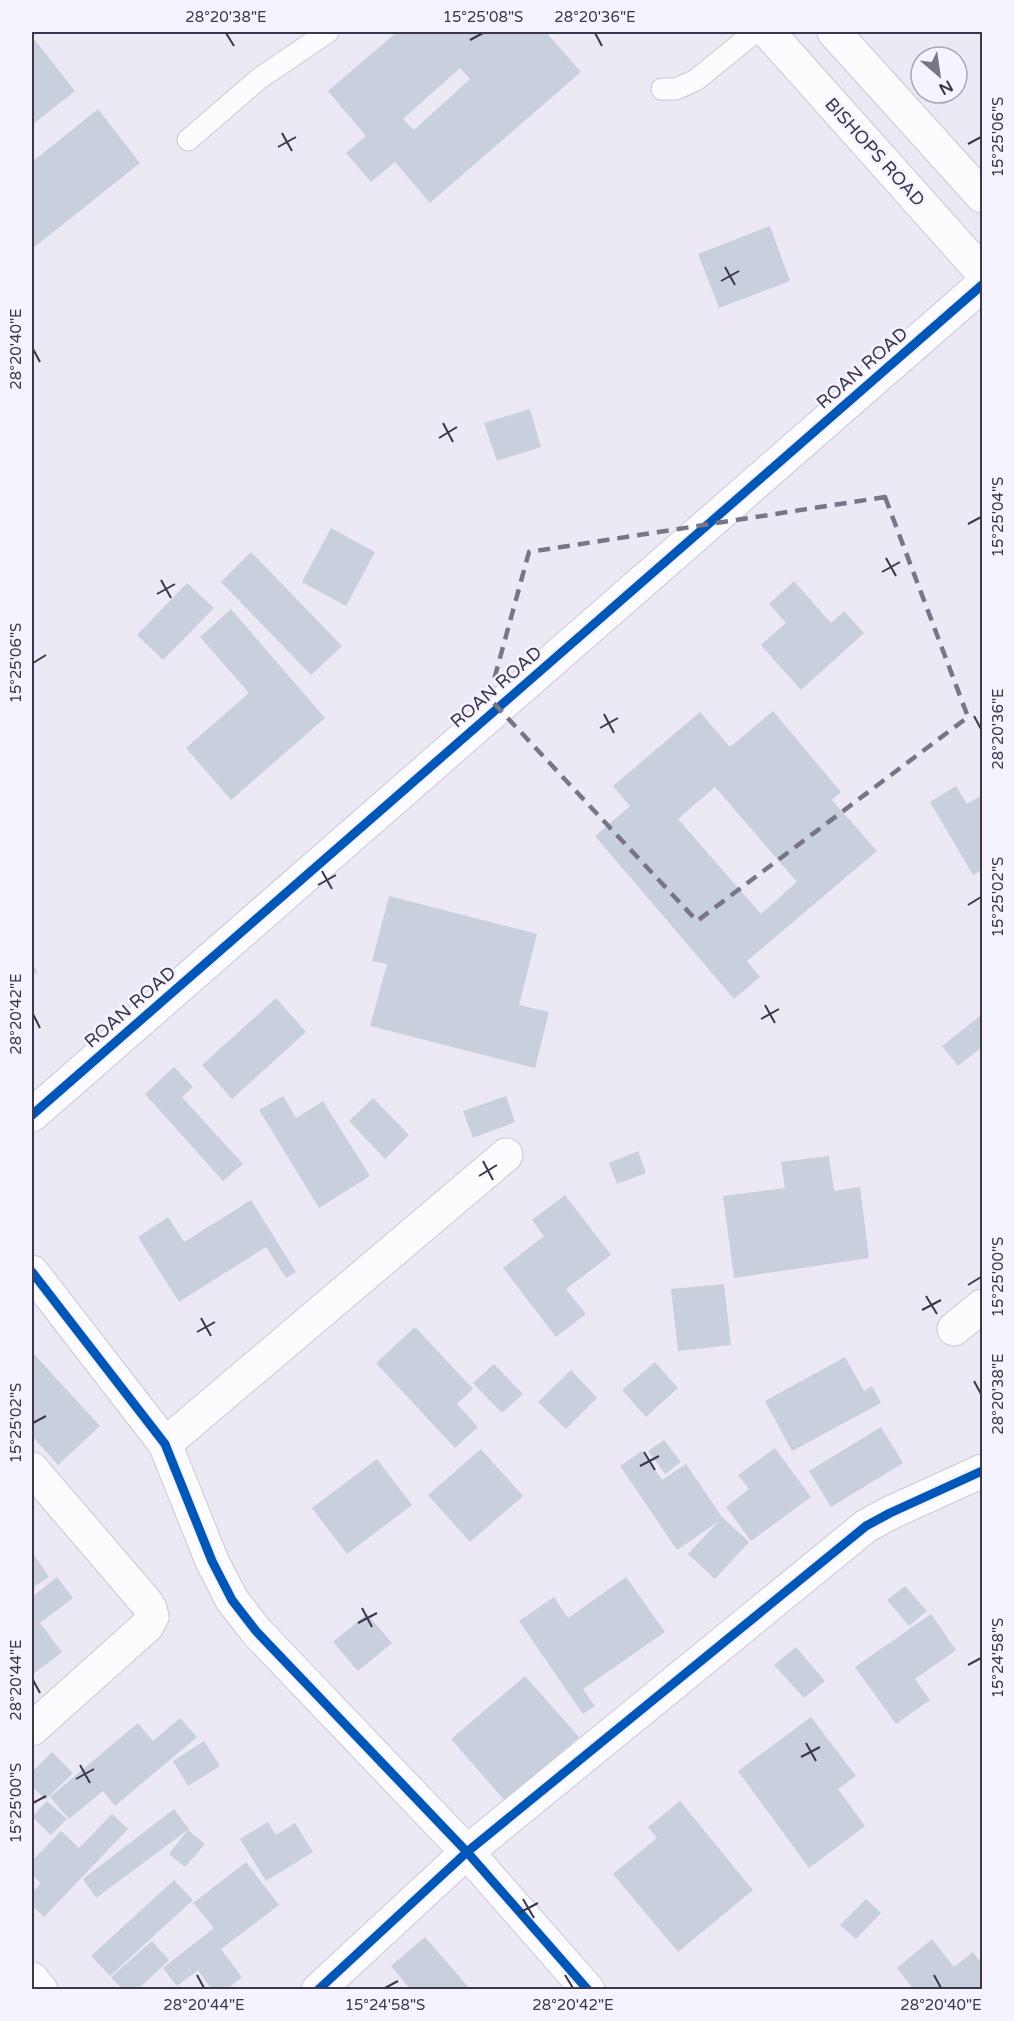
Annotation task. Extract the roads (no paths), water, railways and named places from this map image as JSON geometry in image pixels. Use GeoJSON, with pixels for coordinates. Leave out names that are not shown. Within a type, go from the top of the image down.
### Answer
{"type":"FeatureCollection","features":[{"type":"Feature","properties":{"kind":"street","name":"BISHOPS ROAD"},"geometry":{"type":"LineString","coordinates":[[768,32],[982,272]]}},
{"type":"Feature","properties":{"kind":"street"},"geometry":{"type":"LineString","coordinates":[[834,32],[982,196]]}},
{"type":"Feature","properties":{"kind":"street","name":"ROAN ROAD"},"geometry":{"type":"LineString","coordinates":[[32,1115],[982,285]]}},
{"type":"Feature","properties":{"kind":"street"},"geometry":{"type":"LineString","coordinates":[[165,1444],[506,1155]]}},
{"type":"Feature","properties":{"kind":"street"},"geometry":{"type":"LineString","coordinates":[[32,1272],[165,1444],[212,1561],[232,1600],[256,1631],[467,1852],[588,1989]]}},
{"type":"Feature","properties":{"kind":"street"},"geometry":{"type":"LineString","coordinates":[[954,1329],[982,1306]]}},
{"type":"Feature","properties":{"kind":"street"},"geometry":{"type":"LineString","coordinates":[[32,1469],[145,1601],[153,1617],[147,1626],[32,1729]]}},
{"type":"Feature","properties":{"kind":"street"},"geometry":{"type":"LineString","coordinates":[[318,1989],[467,1852],[866,1526],[982,1471]]}},
{"type":"Feature","properties":{"kind":"street"},"geometry":{"type":"LineString","coordinates":[[32,1979],[41,1989]]}},
{"type":"Feature","properties":{"kind":"lane"},"geometry":{"type":"LineString","coordinates":[[290,59],[305,32]]}},
{"type":"Feature","properties":{"kind":"lane"},"geometry":{"type":"LineString","coordinates":[[188,140],[260,78],[328,32]]}},
{"type":"Feature","properties":{"kind":"lane"},"geometry":{"type":"LineString","coordinates":[[662,89],[676,89],[696,80],[755,32]]}}]}
